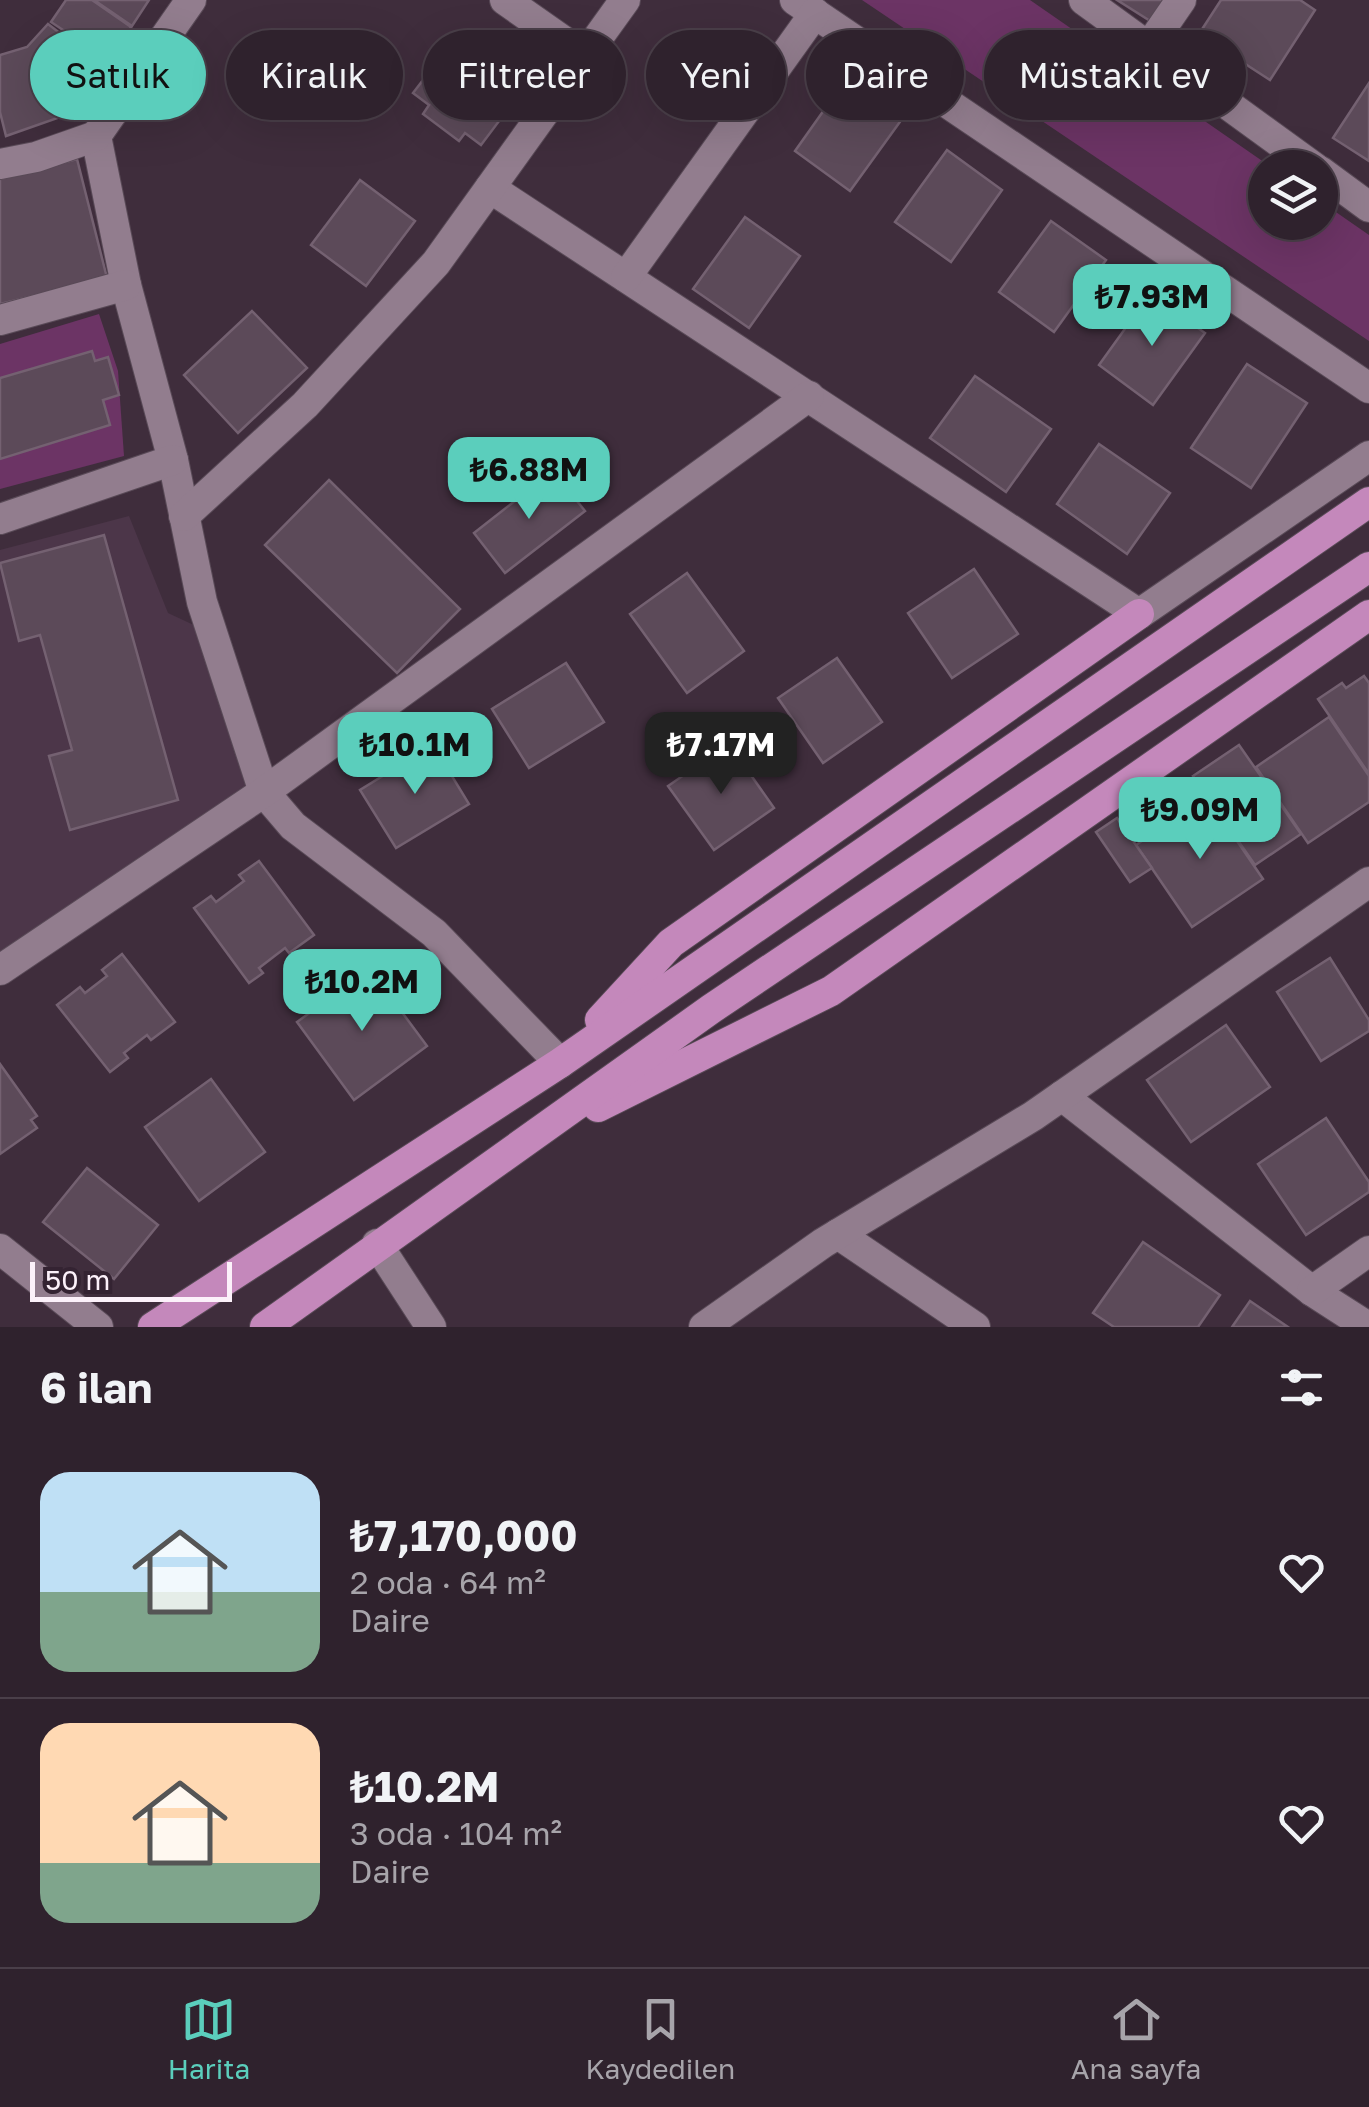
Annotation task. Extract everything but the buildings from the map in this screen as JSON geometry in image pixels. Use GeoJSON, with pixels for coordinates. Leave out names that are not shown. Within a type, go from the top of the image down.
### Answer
{"type":"FeatureCollection","features":[{"type":"Feature","properties":{"kind":"main road"},"geometry":{"type":"LineString","coordinates":[[153,1327],[560,1063],[1369,502]]}},
{"type":"Feature","properties":{"kind":"main road"},"geometry":{"type":"LineString","coordinates":[[265,1327],[711,1009],[1369,567]]}},
{"type":"Feature","properties":{"kind":"main road"},"geometry":{"type":"LineString","coordinates":[[560,1063],[671,943],[1139,614]]}},
{"type":"Feature","properties":{"kind":"main road"},"geometry":{"type":"LineString","coordinates":[[510,1150],[831,991],[1369,615]]}},
{"type":"Feature","properties":{"kind":"street"},"geometry":{"type":"LineString","coordinates":[[0,164],[36,157],[96,136],[192,0]]}},
{"type":"Feature","properties":{"kind":"street"},"geometry":{"type":"LineString","coordinates":[[505,0],[548,30]]}},
{"type":"Feature","properties":{"kind":"street"},"geometry":{"type":"LineString","coordinates":[[604,30],[625,0]]}},
{"type":"Feature","properties":{"kind":"street"},"geometry":{"type":"LineString","coordinates":[[1084,0],[1124,30]]}},
{"type":"Feature","properties":{"kind":"street"},"geometry":{"type":"LineString","coordinates":[[1160,30],[1181,0]]}},
{"type":"Feature","properties":{"kind":"street"},"geometry":{"type":"LineString","coordinates":[[626,277],[805,7],[1369,388]]}},
{"type":"Feature","properties":{"kind":"street"},"geometry":{"type":"LineString","coordinates":[[1246,119],[1289,150]]}},
{"type":"Feature","properties":{"kind":"street"},"geometry":{"type":"LineString","coordinates":[[184,516],[305,405],[436,262],[539,120]]}},
{"type":"Feature","properties":{"kind":"street"},"geometry":{"type":"LineString","coordinates":[[96,136],[126,286],[173,460],[202,602],[264,792],[292,826],[434,933],[560,1063]]}},
{"type":"Feature","properties":{"kind":"street"},"geometry":{"type":"LineString","coordinates":[[1338,185],[1369,206]]}},
{"type":"Feature","properties":{"kind":"street"},"geometry":{"type":"LineString","coordinates":[[490,188],[1139,614],[1369,456]]}},
{"type":"Feature","properties":{"kind":"street"},"geometry":{"type":"LineString","coordinates":[[0,320],[126,286]]}},
{"type":"Feature","properties":{"kind":"street"},"geometry":{"type":"LineString","coordinates":[[0,970],[264,792],[809,396]]}},
{"type":"Feature","properties":{"kind":"street"},"geometry":{"type":"LineString","coordinates":[[0,519],[173,460]]}},
{"type":"Feature","properties":{"kind":"street"},"geometry":{"type":"LineString","coordinates":[[704,1327],[838,1234],[1062,1096],[1369,882]]}},
{"type":"Feature","properties":{"kind":"street"},"geometry":{"type":"LineString","coordinates":[[1062,1096],[1312,1291],[1368,1327]]}},
{"type":"Feature","properties":{"kind":"street"},"geometry":{"type":"LineString","coordinates":[[838,1234],[974,1327]]}},
{"type":"Feature","properties":{"kind":"street"},"geometry":{"type":"LineString","coordinates":[[377,1244],[430,1327]]}},
{"type":"Feature","properties":{"kind":"street"},"geometry":{"type":"LineString","coordinates":[[0,1250],[98,1327]]}},
{"type":"Feature","properties":{"kind":"street"},"geometry":{"type":"LineString","coordinates":[[1312,1291],[1369,1250]]}},
{"type":"Feature","properties":{"kind":"shaded area"},"geometry":{"type":"Polygon","coordinates":[[[862,0],[1030,0],[1073,30],[984,30],[984,82],[964,69],[964,30],[907,30],[862,0]]]}},
{"type":"Feature","properties":{"kind":"shaded area"},"geometry":{"type":"Polygon","coordinates":[[[1040,120],[1203,120],[1248,151],[1248,240],[1338,240],[1338,213],[1369,235],[1369,341],[1040,120]]]}},
{"type":"Feature","properties":{"kind":"shaded area"},"geometry":{"type":"Polygon","coordinates":[[[99,314],[118,371],[124,456],[0,489],[0,344],[99,314]]]}},
{"type":"Feature","properties":{"kind":"shaded area"},"geometry":{"type":"Polygon","coordinates":[[[129,516],[168,613],[198,627],[247,785],[0,959],[0,550],[129,516]]]}}]}
